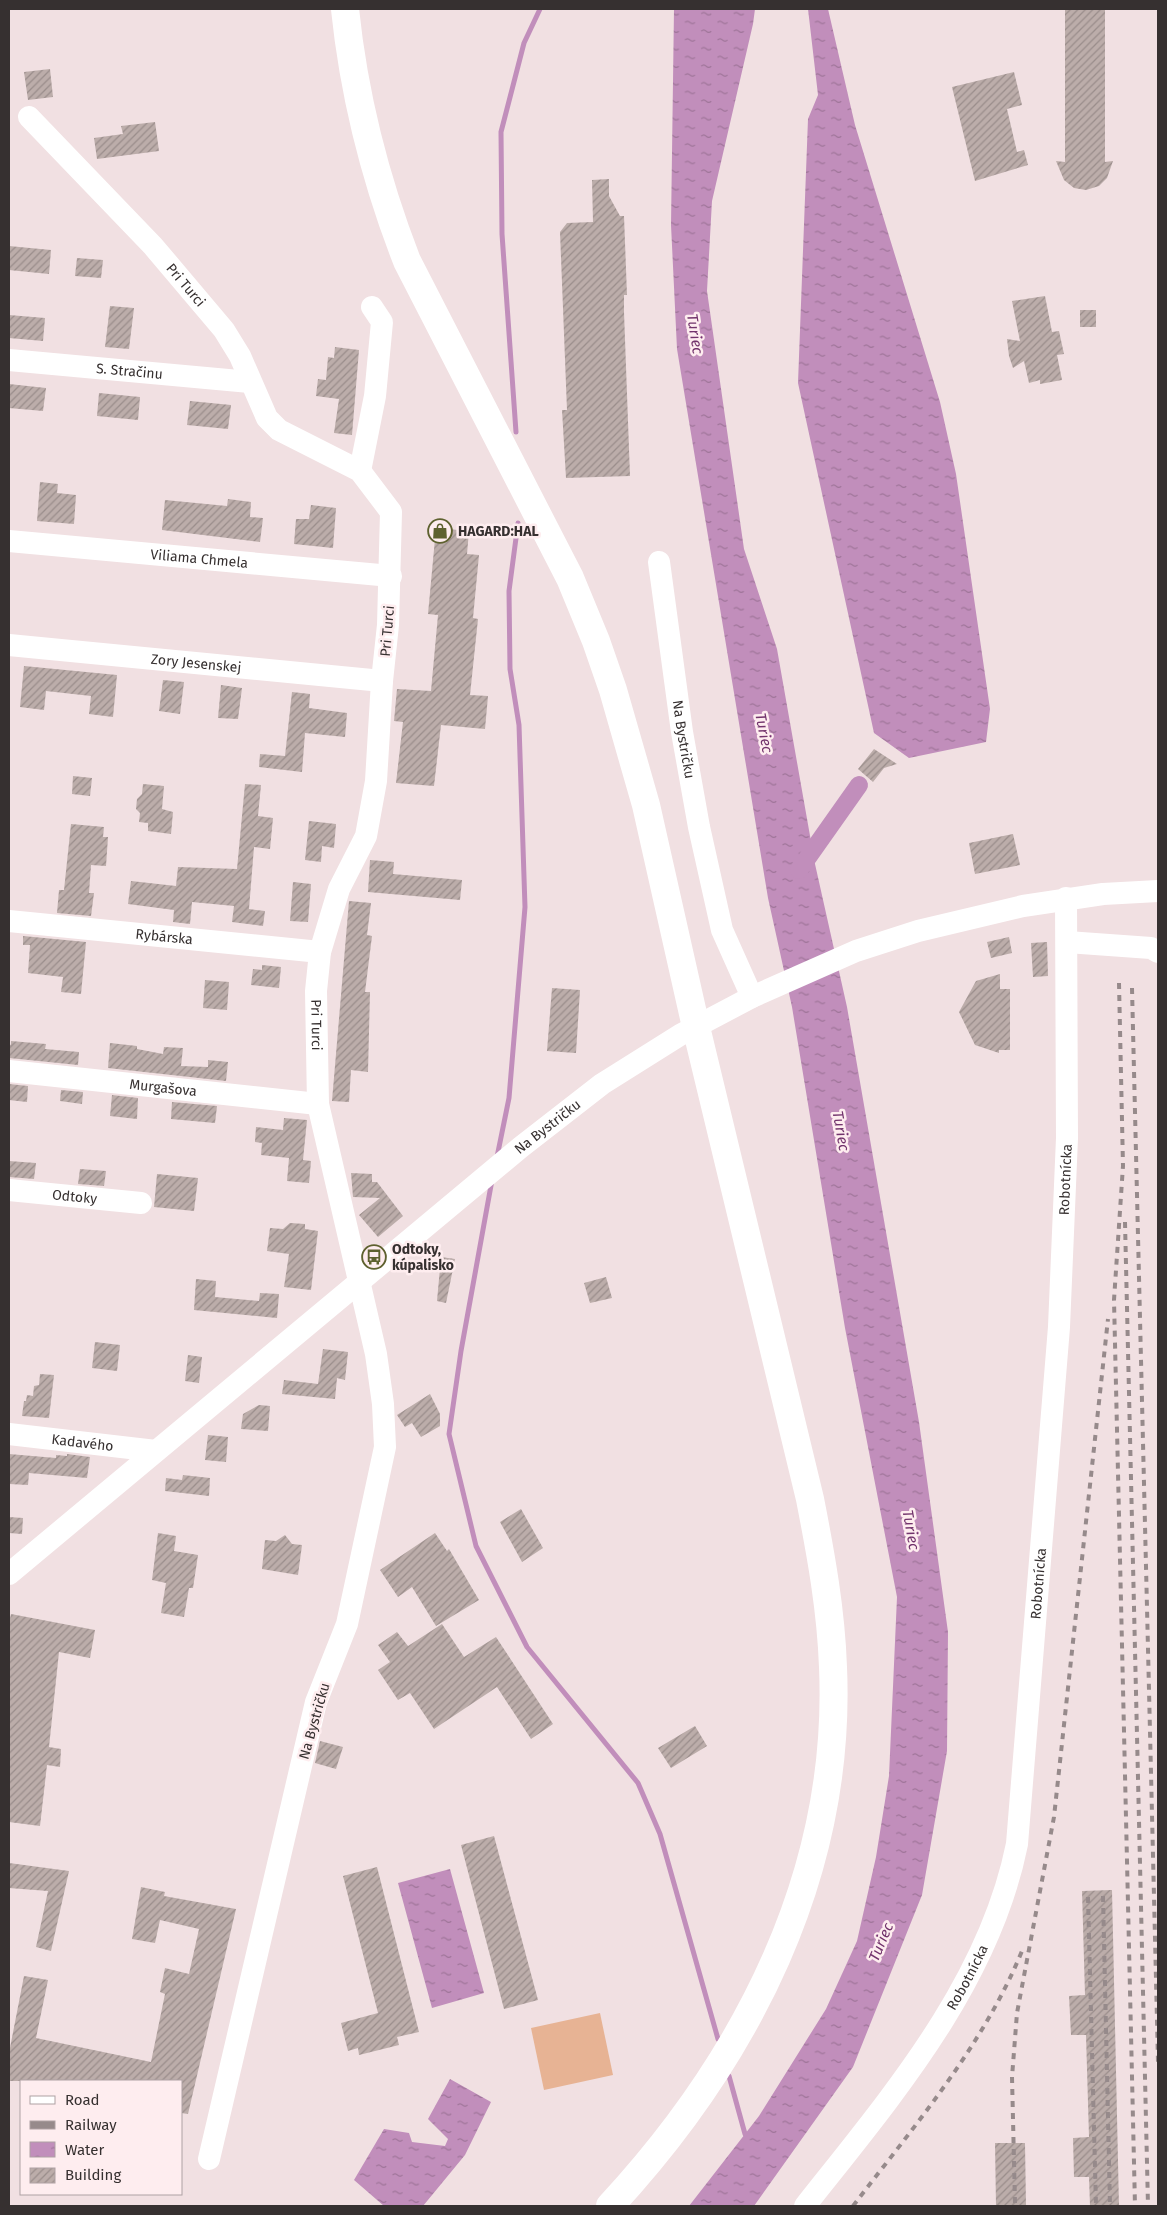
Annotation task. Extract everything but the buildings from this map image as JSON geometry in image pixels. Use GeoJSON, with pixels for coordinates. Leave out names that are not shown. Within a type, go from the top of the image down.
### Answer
{"type":"FeatureCollection","features":[{"type":"Feature","properties":{"kind":"main road"},"geometry":{"type":"LineString","coordinates":[[345,9],[350,56],[368,145],[387,211],[406,261],[550,536],[596,641],[628,738],[646,804],[696,1026],[808,1490],[831,1626],[834,1668],[832,1744],[822,1814],[809,1869],[792,1922],[769,1979],[747,2020],[700,2094],[632,2182],[610,2206]]}},
{"type":"Feature","properties":{"kind":"street","name":"Pri Turci"},"geometry":{"type":"LineString","coordinates":[[28,117],[152,246],[224,330],[240,356],[267,418],[279,430],[360,471],[390,512],[391,576],[376,781],[366,836],[339,889],[320,952],[316,991],[318,1104],[360,1281]]}},
{"type":"Feature","properties":{"kind":"street"},"geometry":{"type":"LineString","coordinates":[[360,471],[375,396],[382,322],[372,307]]}},
{"type":"Feature","properties":{"kind":"street","name":"S. Stračinu"},"geometry":{"type":"LineString","coordinates":[[9,360],[250,382]]}},
{"type":"Feature","properties":{"kind":"street","name":"Viliama Chmela"},"geometry":{"type":"LineString","coordinates":[[9,541],[391,576]]}},
{"type":"Feature","properties":{"kind":"street","name":"Na Bystričku"},"geometry":{"type":"LineString","coordinates":[[9,1574],[518,1150],[602,1084],[696,1026],[759,993],[722,930],[699,827],[682,732],[659,562]]}},
{"type":"Feature","properties":{"kind":"street","name":"Zory Jesenskej"},"geometry":{"type":"LineString","coordinates":[[9,645],[382,682]]}},
{"type":"Feature","properties":{"kind":"street"},"geometry":{"type":"LineString","coordinates":[[759,993],[856,951],[888,940],[982,915],[1066,898],[1158,891]]}},
{"type":"Feature","properties":{"kind":"street","name":"Robotnícka"},"geometry":{"type":"LineString","coordinates":[[805,2206],[861,2135],[938,2026],[982,1952],[1010,1878],[1022,1804],[1044,1497],[1059,1327],[1067,1138],[1066,898]]}},
{"type":"Feature","properties":{"kind":"street","name":"Rybárska"},"geometry":{"type":"LineString","coordinates":[[9,920],[320,952]]}},
{"type":"Feature","properties":{"kind":"street"},"geometry":{"type":"LineString","coordinates":[[1066,942],[1151,948],[1158,952]]}},
{"type":"Feature","properties":{"kind":"street","name":"Murgašova"},"geometry":{"type":"LineString","coordinates":[[9,1071],[318,1104]]}},
{"type":"Feature","properties":{"kind":"street","name":"Odtoky"},"geometry":{"type":"LineString","coordinates":[[9,1190],[141,1203]]}},
{"type":"Feature","properties":{"kind":"street","name":"Na Bystričku"},"geometry":{"type":"LineString","coordinates":[[209,2159],[316,1702],[347,1624],[382,1468],[385,1427],[381,1386],[360,1281]]}},
{"type":"Feature","properties":{"kind":"street","name":"Kadavého"},"geometry":{"type":"LineString","coordinates":[[9,1434],[156,1451]]}},
{"type":"Feature","properties":{"kind":"shaded area"},"geometry":{"type":"Polygon","coordinates":[[[600,2013],[613,2075],[544,2090],[531,2028],[600,2013]]]}},
{"type":"Feature","properties":{"kind":"water","name":"Turiec"},"geometry":{"type":"Polygon","coordinates":[[[674,9],[755,9],[712,201],[707,291],[744,549],[777,649],[815,864],[847,1007],[919,1422],[948,1632],[947,1751],[922,1895],[853,2067],[754,2206],[689,2206],[759,2116],[826,2009],[857,1941],[876,1857],[889,1776],[897,1597],[845,1328],[792,1007],[768,898],[677,349],[671,225],[674,9]]]}},
{"type":"Feature","properties":{"kind":"water"},"geometry":{"type":"Polygon","coordinates":[[[808,9],[828,9],[855,125],[940,402],[956,474],[990,709],[986,742],[909,758],[874,733],[798,383],[808,119],[818,95],[808,9]]]}},
{"type":"Feature","properties":{"kind":"water"},"geometry":{"type":"Polygon","coordinates":[[[450,1869],[484,1993],[432,2008],[398,1883],[450,1869]]]}},
{"type":"Feature","properties":{"kind":"water"},"geometry":{"type":"Polygon","coordinates":[[[450,2079],[491,2102],[465,2155],[423,2206],[384,2206],[354,2180],[384,2129],[409,2133],[412,2142],[445,2146],[448,2139],[428,2119],[450,2079]]]}},
{"type":"Feature","properties":{"kind":"waterway"},"geometry":{"type":"LineString","coordinates":[[516,432],[502,234],[501,132],[524,43],[540,9]]}},
{"type":"Feature","properties":{"kind":"waterway"},"geometry":{"type":"LineString","coordinates":[[497,1157],[509,1098],[525,907],[519,725],[510,669],[509,591],[518,523]]}},
{"type":"Feature","properties":{"kind":"waterway"},"geometry":{"type":"LineString","coordinates":[[799,870],[859,785]]}},
{"type":"Feature","properties":{"kind":"waterway"},"geometry":{"type":"LineString","coordinates":[[492,1180],[461,1351],[449,1434],[476,1546],[527,1647],[638,1783],[660,1834],[718,2039]]}},
{"type":"Feature","properties":{"kind":"waterway"},"geometry":{"type":"LineString","coordinates":[[729,2076],[745,2134]]}},
{"type":"Feature","properties":{"kind":"railway"},"geometry":{"type":"LineString","coordinates":[[1119,983],[1123,1166],[1114,1300],[1135,2206]]}},
{"type":"Feature","properties":{"kind":"railway"},"geometry":{"type":"LineString","coordinates":[[1132,988],[1158,2062]]}},
{"type":"Feature","properties":{"kind":"railway"},"geometry":{"type":"LineString","coordinates":[[1125,1222],[1148,2206]]}},
{"type":"Feature","properties":{"kind":"railway"},"geometry":{"type":"LineString","coordinates":[[1015,2203],[1012,2077],[1017,2013],[1054,1817],[1108,1319]]}},
{"type":"Feature","properties":{"kind":"railway"},"geometry":{"type":"LineString","coordinates":[[1103,1896],[1110,2206]]}},
{"type":"Feature","properties":{"kind":"railway"},"geometry":{"type":"LineString","coordinates":[[1088,1897],[1096,2206]]}},
{"type":"Feature","properties":{"kind":"railway"},"geometry":{"type":"LineString","coordinates":[[853,2206],[923,2115],[968,2052],[988,2020],[1022,1951]]}},
{"type":"Feature","properties":{"kind":"place","name":"HAGARD:HAL"},"geometry":{"type":"Point","coordinates":[440,531]}},
{"type":"Feature","properties":{"kind":"place","name":"Odtoky, kúpalisko"},"geometry":{"type":"Point","coordinates":[374,1257]}}]}
